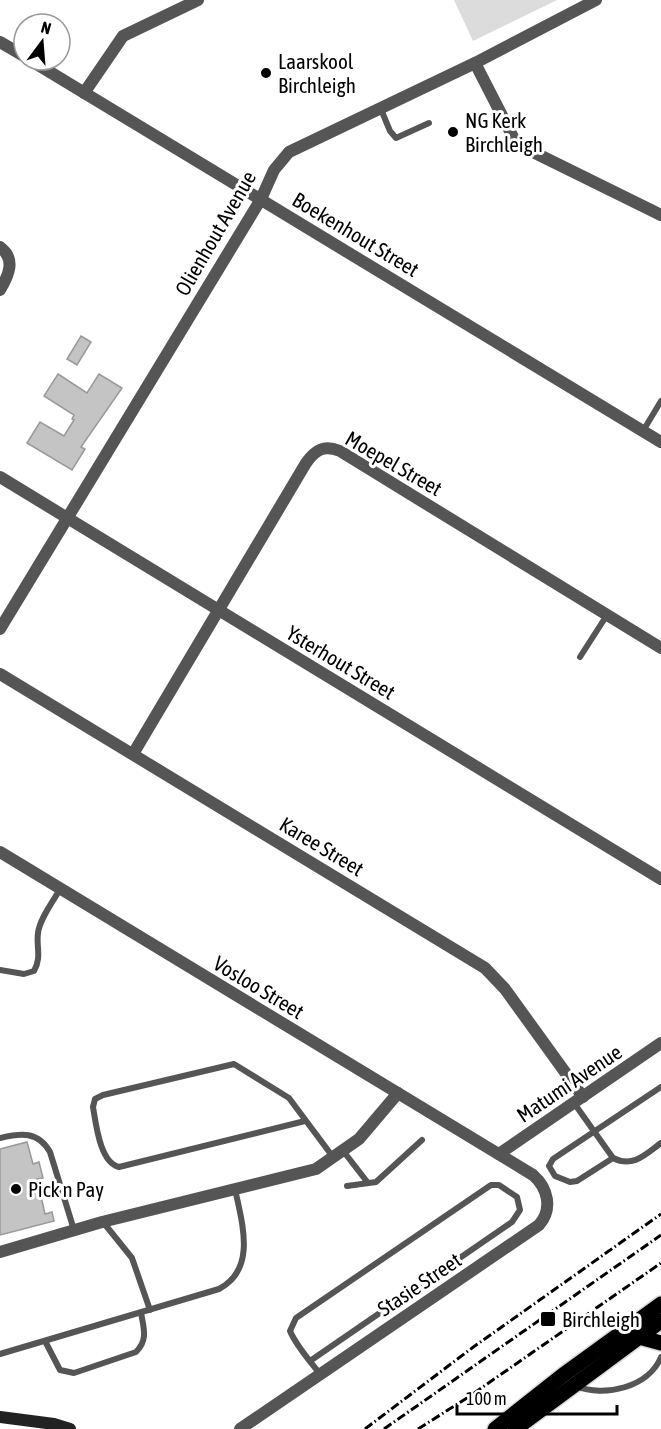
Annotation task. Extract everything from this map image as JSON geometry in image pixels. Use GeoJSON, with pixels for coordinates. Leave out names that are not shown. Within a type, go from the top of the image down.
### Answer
{"type":"FeatureCollection","features":[{"type":"Feature","properties":{"kind":"main road"},"geometry":{"type":"LineString","coordinates":[[515,1429],[639,1337],[658,1319]]}},
{"type":"Feature","properties":{"kind":"main road"},"geometry":{"type":"LineString","coordinates":[[495,1429],[658,1319]]}},
{"type":"Feature","properties":{"kind":"main road"},"geometry":{"type":"LineString","coordinates":[[639,1337],[661,1343]]}},
{"type":"Feature","properties":{"kind":"street"},"geometry":{"type":"LineString","coordinates":[[84,93],[123,36],[198,0]]}},
{"type":"Feature","properties":{"kind":"street","name":"Olienhout Avenue"},"geometry":{"type":"LineString","coordinates":[[0,629],[261,199],[274,170],[289,152],[475,63],[596,0]]}},
{"type":"Feature","properties":{"kind":"street"},"geometry":{"type":"LineString","coordinates":[[475,63],[515,141],[661,214]]}},
{"type":"Feature","properties":{"kind":"street","name":"Boekenhout Street"},"geometry":{"type":"LineString","coordinates":[[50,72],[661,442]]}},
{"type":"Feature","properties":{"kind":"street"},"geometry":{"type":"LineString","coordinates":[[0,247],[6,252],[10,266],[0,290]]}},
{"type":"Feature","properties":{"kind":"street","name":"Moepel Street"},"geometry":{"type":"LineString","coordinates":[[133,754],[306,463],[318,449],[325,447],[340,451],[661,648]]}},
{"type":"Feature","properties":{"kind":"street","name":"Ysterhout Street"},"geometry":{"type":"LineString","coordinates":[[0,477],[661,879]]}},
{"type":"Feature","properties":{"kind":"street","name":"Karee Street"},"geometry":{"type":"LineString","coordinates":[[0,674],[493,974],[578,1100]]}},
{"type":"Feature","properties":{"kind":"street","name":"Vosloo Street"},"geometry":{"type":"LineString","coordinates":[[0,852],[499,1154]]}},
{"type":"Feature","properties":{"kind":"street","name":"Matumi Avenue"},"geometry":{"type":"LineString","coordinates":[[499,1154],[661,1045]]}},
{"type":"Feature","properties":{"kind":"street"},"geometry":{"type":"LineString","coordinates":[[0,1252],[102,1222],[311,1170],[339,1156],[382,1115],[398,1093]]}},
{"type":"Feature","properties":{"kind":"street","name":"Stasie Street"},"geometry":{"type":"LineString","coordinates":[[240,1429],[543,1220],[547,1202],[539,1180],[499,1154]]}},
{"type":"Feature","properties":{"kind":"street"},"geometry":{"type":"LineString","coordinates":[[0,1408],[48,1418],[54,1424]]}},
{"type":"Feature","properties":{"kind":"street"},"geometry":{"type":"LineString","coordinates":[[0,1417],[54,1424],[70,1429]]}},
{"type":"Feature","properties":{"kind":"lane"},"geometry":{"type":"LineString","coordinates":[[380,107],[394,137],[400,138],[429,123]]}},
{"type":"Feature","properties":{"kind":"lane"},"geometry":{"type":"LineString","coordinates":[[644,431],[661,401]]}},
{"type":"Feature","properties":{"kind":"lane"},"geometry":{"type":"LineString","coordinates":[[580,657],[607,615]]}},
{"type":"Feature","properties":{"kind":"lane"},"geometry":{"type":"LineString","coordinates":[[0,970],[24,974],[34,971],[40,954],[38,937],[40,924],[60,889]]}},
{"type":"Feature","properties":{"kind":"lane"},"geometry":{"type":"LineString","coordinates":[[305,1121],[119,1167],[111,1165],[105,1157],[93,1107],[95,1099],[103,1095],[229,1064],[240,1067],[285,1095],[305,1121],[368,1183]]}},
{"type":"Feature","properties":{"kind":"lane"},"geometry":{"type":"LineString","coordinates":[[613,1158],[577,1181],[562,1180],[550,1171],[549,1166],[552,1160],[661,1087]]}},
{"type":"Feature","properties":{"kind":"lane"},"geometry":{"type":"LineString","coordinates":[[578,1100],[613,1158],[620,1161],[638,1161],[661,1143]]}},
{"type":"Feature","properties":{"kind":"lane"},"geometry":{"type":"LineString","coordinates":[[0,1138],[20,1133],[29,1134],[43,1142],[50,1152],[75,1230]]}},
{"type":"Feature","properties":{"kind":"lane"},"geometry":{"type":"LineString","coordinates":[[347,1186],[376,1182],[422,1140]]}},
{"type":"Feature","properties":{"kind":"lane"},"geometry":{"type":"LineString","coordinates":[[310,1361],[512,1222],[520,1210],[517,1197],[499,1185],[491,1185],[296,1318],[290,1331],[310,1361],[320,1375]]}},
{"type":"Feature","properties":{"kind":"lane"},"geometry":{"type":"LineString","coordinates":[[0,1354],[219,1289],[237,1276],[244,1243],[235,1189]]}},
{"type":"Feature","properties":{"kind":"lane"},"geometry":{"type":"LineString","coordinates":[[102,1222],[132,1258],[150,1310]]}},
{"type":"Feature","properties":{"kind":"lane"},"geometry":{"type":"LineString","coordinates":[[45,1341],[60,1370],[74,1373],[136,1352],[144,1344],[141,1313]]}},
{"type":"Feature","properties":{"kind":"lane"},"geometry":{"type":"LineString","coordinates":[[573,1384],[594,1391],[621,1388],[648,1376],[661,1358]]}},
{"type":"Feature","properties":{"kind":"shaded area"},"geometry":{"type":"Polygon","coordinates":[[[454,0],[557,0],[473,41],[454,0]]]}},
{"type":"Feature","properties":{"kind":"building"},"geometry":{"type":"Polygon","coordinates":[[[81,336],[91,342],[77,365],[67,359],[81,336]]]}},
{"type":"Feature","properties":{"kind":"building"},"geometry":{"type":"Polygon","coordinates":[[[58,374],[87,393],[99,374],[122,388],[81,447],[85,449],[72,470],[27,443],[40,422],[64,436],[74,420],[72,419],[74,415],[44,396],[58,374]]]}},
{"type":"Feature","properties":{"kind":"building"},"geometry":{"type":"Polygon","coordinates":[[[27,1142],[33,1164],[39,1162],[43,1178],[37,1179],[45,1214],[52,1212],[54,1221],[0,1235],[0,1149],[27,1142]]]}},
{"type":"Feature","properties":{"kind":"railway"},"geometry":{"type":"LineString","coordinates":[[365,1429],[472,1348],[661,1214]]}},
{"type":"Feature","properties":{"kind":"railway"},"geometry":{"type":"LineString","coordinates":[[384,1429],[661,1235]]}},
{"type":"Feature","properties":{"kind":"railway"},"geometry":{"type":"LineString","coordinates":[[418,1429],[467,1398],[661,1263]]}},
{"type":"Feature","properties":{"kind":"place","name":"Laarskool Birchleigh"},"geometry":{"type":"Point","coordinates":[266,73]}},
{"type":"Feature","properties":{"kind":"place","name":"NG Kerk Birchleigh"},"geometry":{"type":"Point","coordinates":[453,132]}},
{"type":"Feature","properties":{"kind":"place","name":"Pick n Pay"},"geometry":{"type":"Point","coordinates":[16,1189]}},
{"type":"Feature","properties":{"kind":"place","name":"Birchleigh"},"geometry":{"type":"Point","coordinates":[548,1319]}}]}
